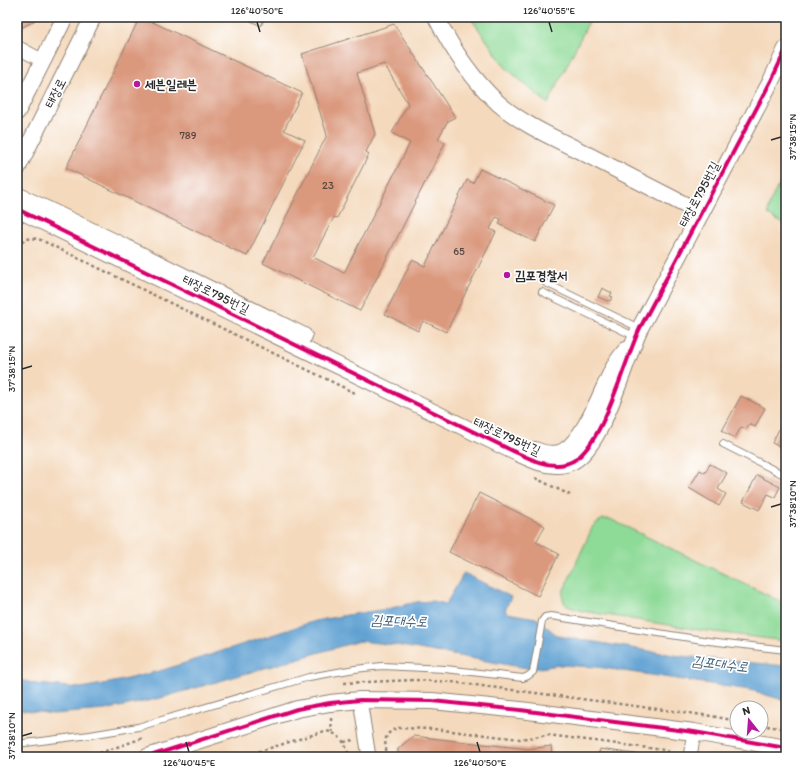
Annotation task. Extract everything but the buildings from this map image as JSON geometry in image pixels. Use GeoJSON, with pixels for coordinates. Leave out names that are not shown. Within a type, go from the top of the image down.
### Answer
{"type":"FeatureCollection","features":[{"type":"Feature","properties":{"kind":"street","name":"태장로"},"geometry":{"type":"LineString","coordinates":[[17,112],[65,17]]}},
{"type":"Feature","properties":{"kind":"street","name":"태장로"},"geometry":{"type":"LineString","coordinates":[[17,169],[94,17]]}},
{"type":"Feature","properties":{"kind":"street"},"geometry":{"type":"LineString","coordinates":[[436,17],[452,48],[474,77],[497,102],[510,112],[536,129],[701,213]]}},
{"type":"Feature","properties":{"kind":"street"},"geometry":{"type":"LineString","coordinates":[[17,47],[43,60]]}},
{"type":"Feature","properties":{"kind":"street","name":"태장로795번길"},"geometry":{"type":"LineString","coordinates":[[17,209],[515,452],[547,465],[560,465],[573,462],[584,452],[596,434],[625,369],[638,333],[771,81],[786,49]]}},
{"type":"Feature","properties":{"kind":"street","name":"태장로795번길"},"geometry":{"type":"LineString","coordinates":[[17,195],[126,247],[518,443],[542,453],[554,455],[565,451],[584,430],[615,365],[638,333]]}},
{"type":"Feature","properties":{"kind":"street"},"geometry":{"type":"LineString","coordinates":[[360,700],[369,757]]}},
{"type":"Feature","properties":{"kind":"street"},"geometry":{"type":"LineString","coordinates":[[147,757],[297,709],[330,703],[360,700],[432,701],[474,705],[694,732],[786,748]]}},
{"type":"Feature","properties":{"kind":"street"},"geometry":{"type":"LineString","coordinates":[[690,757],[694,732]]}},
{"type":"Feature","properties":{"kind":"lane"},"geometry":{"type":"LineString","coordinates":[[546,283],[638,333]]}},
{"type":"Feature","properties":{"kind":"lane"},"geometry":{"type":"LineString","coordinates":[[542,292],[638,333]]}},
{"type":"Feature","properties":{"kind":"lane"},"geometry":{"type":"LineString","coordinates":[[723,444],[786,476]]}},
{"type":"Feature","properties":{"kind":"lane"},"geometry":{"type":"LineString","coordinates":[[17,744],[90,735],[138,727],[302,679],[355,669],[382,666],[438,668],[522,678],[533,672],[542,621],[545,617],[551,616],[709,641],[786,650]]}},
{"type":"Feature","properties":{"kind":"path"},"geometry":{"type":"LineString","coordinates":[[17,245],[26,239],[34,238],[42,240],[360,395]]}},
{"type":"Feature","properties":{"kind":"path"},"geometry":{"type":"LineString","coordinates":[[528,475],[570,495]]}},
{"type":"Feature","properties":{"kind":"path"},"geometry":{"type":"LineString","coordinates":[[769,726],[786,729]]}},
{"type":"Feature","properties":{"kind":"path"},"geometry":{"type":"LineString","coordinates":[[387,757],[387,735],[392,730],[399,728],[434,729],[520,739],[548,735],[664,750],[670,752],[673,757]]}},
{"type":"Feature","properties":{"kind":"path"},"geometry":{"type":"LineString","coordinates":[[241,757],[325,731],[332,732],[339,736],[344,742],[349,757]]}},
{"type":"Feature","properties":{"kind":"path"},"geometry":{"type":"LineString","coordinates":[[704,757],[707,755],[726,757]]}},
{"type":"Feature","properties":{"kind":"green space"},"geometry":{"type":"Polygon","coordinates":[[[470,17],[591,17],[548,104],[506,68],[470,17]]]}},
{"type":"Feature","properties":{"kind":"green space"},"geometry":{"type":"Polygon","coordinates":[[[786,175],[786,225],[769,215],[768,212],[773,196],[783,177],[786,175]]]}},
{"type":"Feature","properties":{"kind":"green space"},"geometry":{"type":"Polygon","coordinates":[[[603,519],[610,519],[786,604],[786,641],[699,630],[582,611],[567,606],[563,601],[563,592],[593,526],[603,519]]]}},
{"type":"Feature","properties":{"kind":"water","name":"김포대수로"},"geometry":{"type":"Polygon","coordinates":[[[464,573],[511,597],[505,610],[508,613],[536,618],[558,636],[680,656],[786,666],[786,701],[750,690],[597,667],[559,665],[532,669],[396,645],[359,641],[157,699],[105,710],[53,714],[17,709],[17,679],[36,684],[81,688],[119,681],[163,670],[315,621],[387,609],[417,602],[432,601],[446,604],[464,573]]]}},
{"type":"Feature","properties":{"kind":"cycle path"},"geometry":{"type":"LineString","coordinates":[[17,209],[515,452],[541,463],[560,465],[573,461],[584,452],[604,420],[640,328],[771,81],[786,49]]}},
{"type":"Feature","properties":{"kind":"cycle path"},"geometry":{"type":"LineString","coordinates":[[147,757],[297,709],[330,703],[360,700],[432,701],[520,710],[694,732],[786,748]]}},
{"type":"Feature","properties":{"kind":"place","name":"세븐일레븐"},"geometry":{"type":"Point","coordinates":[137,84]}},
{"type":"Feature","properties":{"kind":"place","name":"김포경찰서"},"geometry":{"type":"Point","coordinates":[507,275]}}]}
